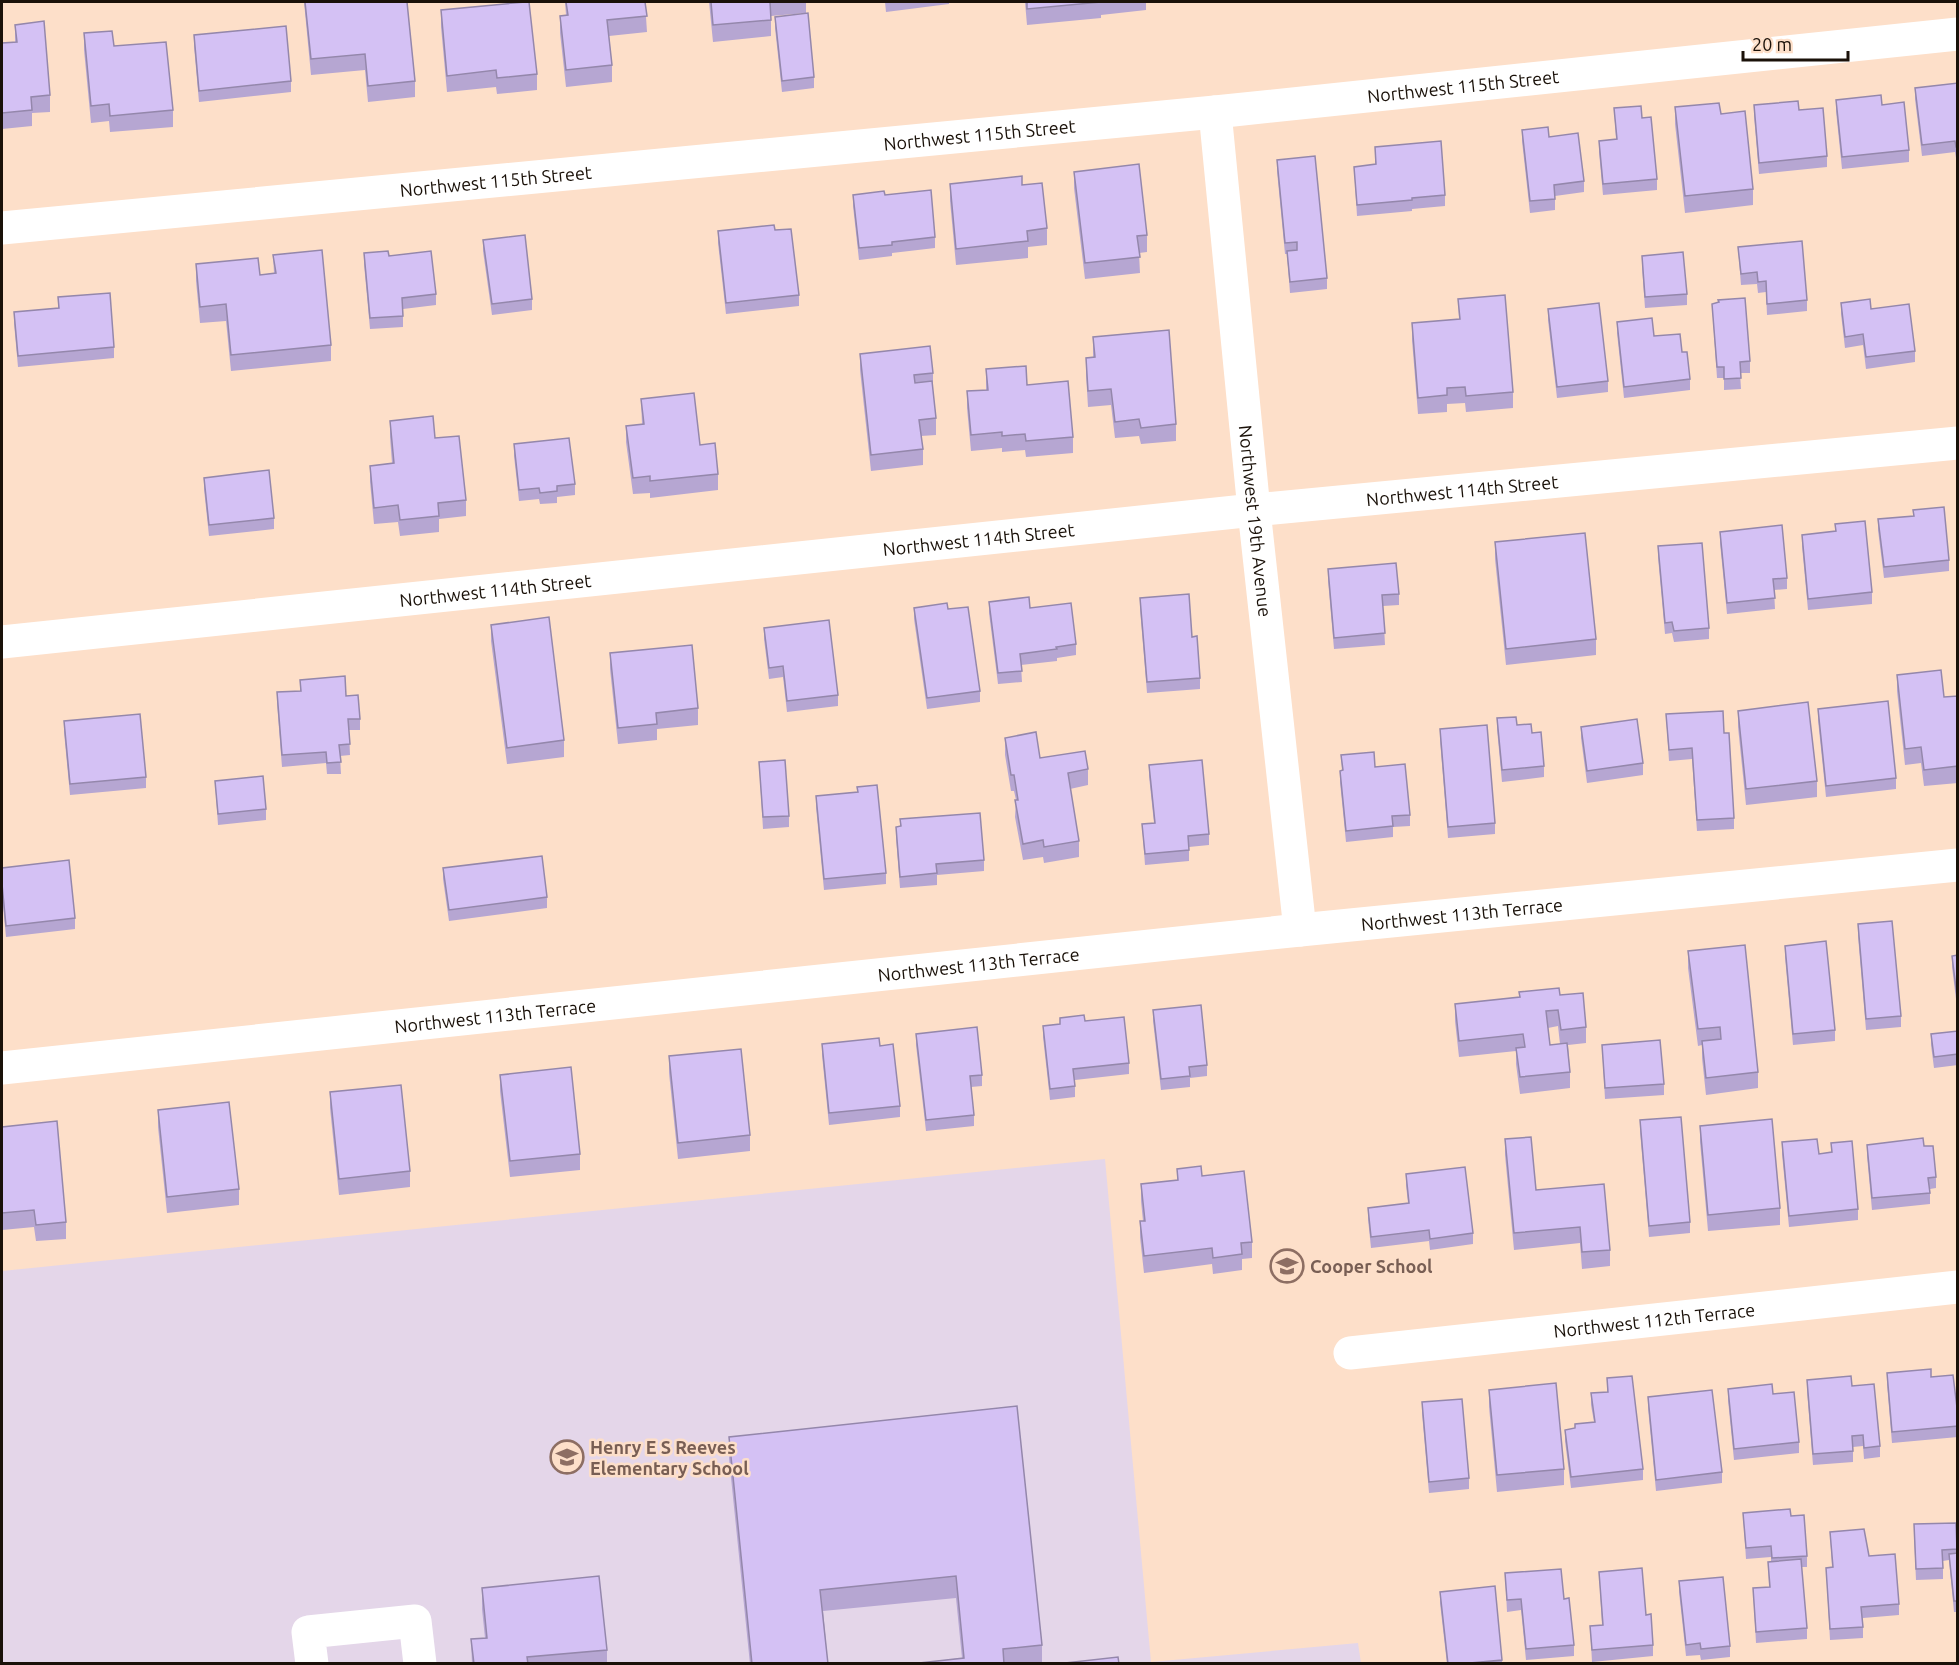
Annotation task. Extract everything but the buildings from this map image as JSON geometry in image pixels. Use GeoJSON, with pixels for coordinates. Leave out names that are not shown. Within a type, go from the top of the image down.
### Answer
{"type":"FeatureCollection","features":[{"type":"Feature","properties":{"kind":"street","name":"Northwest 115th Street"},"geometry":{"type":"LineString","coordinates":[[2,228],[1215,112],[1958,34]]}},
{"type":"Feature","properties":{"kind":"street","name":"Northwest 19th Avenue"},"geometry":{"type":"LineString","coordinates":[[1215,112],[1254,510],[1300,930]]}},
{"type":"Feature","properties":{"kind":"street","name":"Northwest 114th Street"},"geometry":{"type":"LineString","coordinates":[[2,642],[1254,510],[1958,443]]}},
{"type":"Feature","properties":{"kind":"street","name":"Northwest 113th Terrace"},"geometry":{"type":"LineString","coordinates":[[2,1068],[1300,930],[1958,865]]}},
{"type":"Feature","properties":{"kind":"street","name":"Northwest 112th Terrace"},"geometry":{"type":"LineString","coordinates":[[1350,1353],[1958,1287]]}},
{"type":"Feature","properties":{"kind":"street"},"geometry":{"type":"LineString","coordinates":[[312,1664],[308,1632],[415,1621],[420,1664]]}},
{"type":"Feature","properties":{"kind":"shaded area","name":"Henry E S Reeves Elementary School"},"geometry":{"type":"Polygon","coordinates":[[[1105,1159],[1151,1662],[1358,1643],[1361,1663],[2,1663],[2,1271],[1105,1159]]]}},
{"type":"Feature","properties":{"kind":"place","name":"Cooper School"},"geometry":{"type":"Point","coordinates":[1287,1266]}},
{"type":"Feature","properties":{"kind":"place","name":"Henry E S Reeves Elementary School"},"geometry":{"type":"Point","coordinates":[567,1457]}}]}
